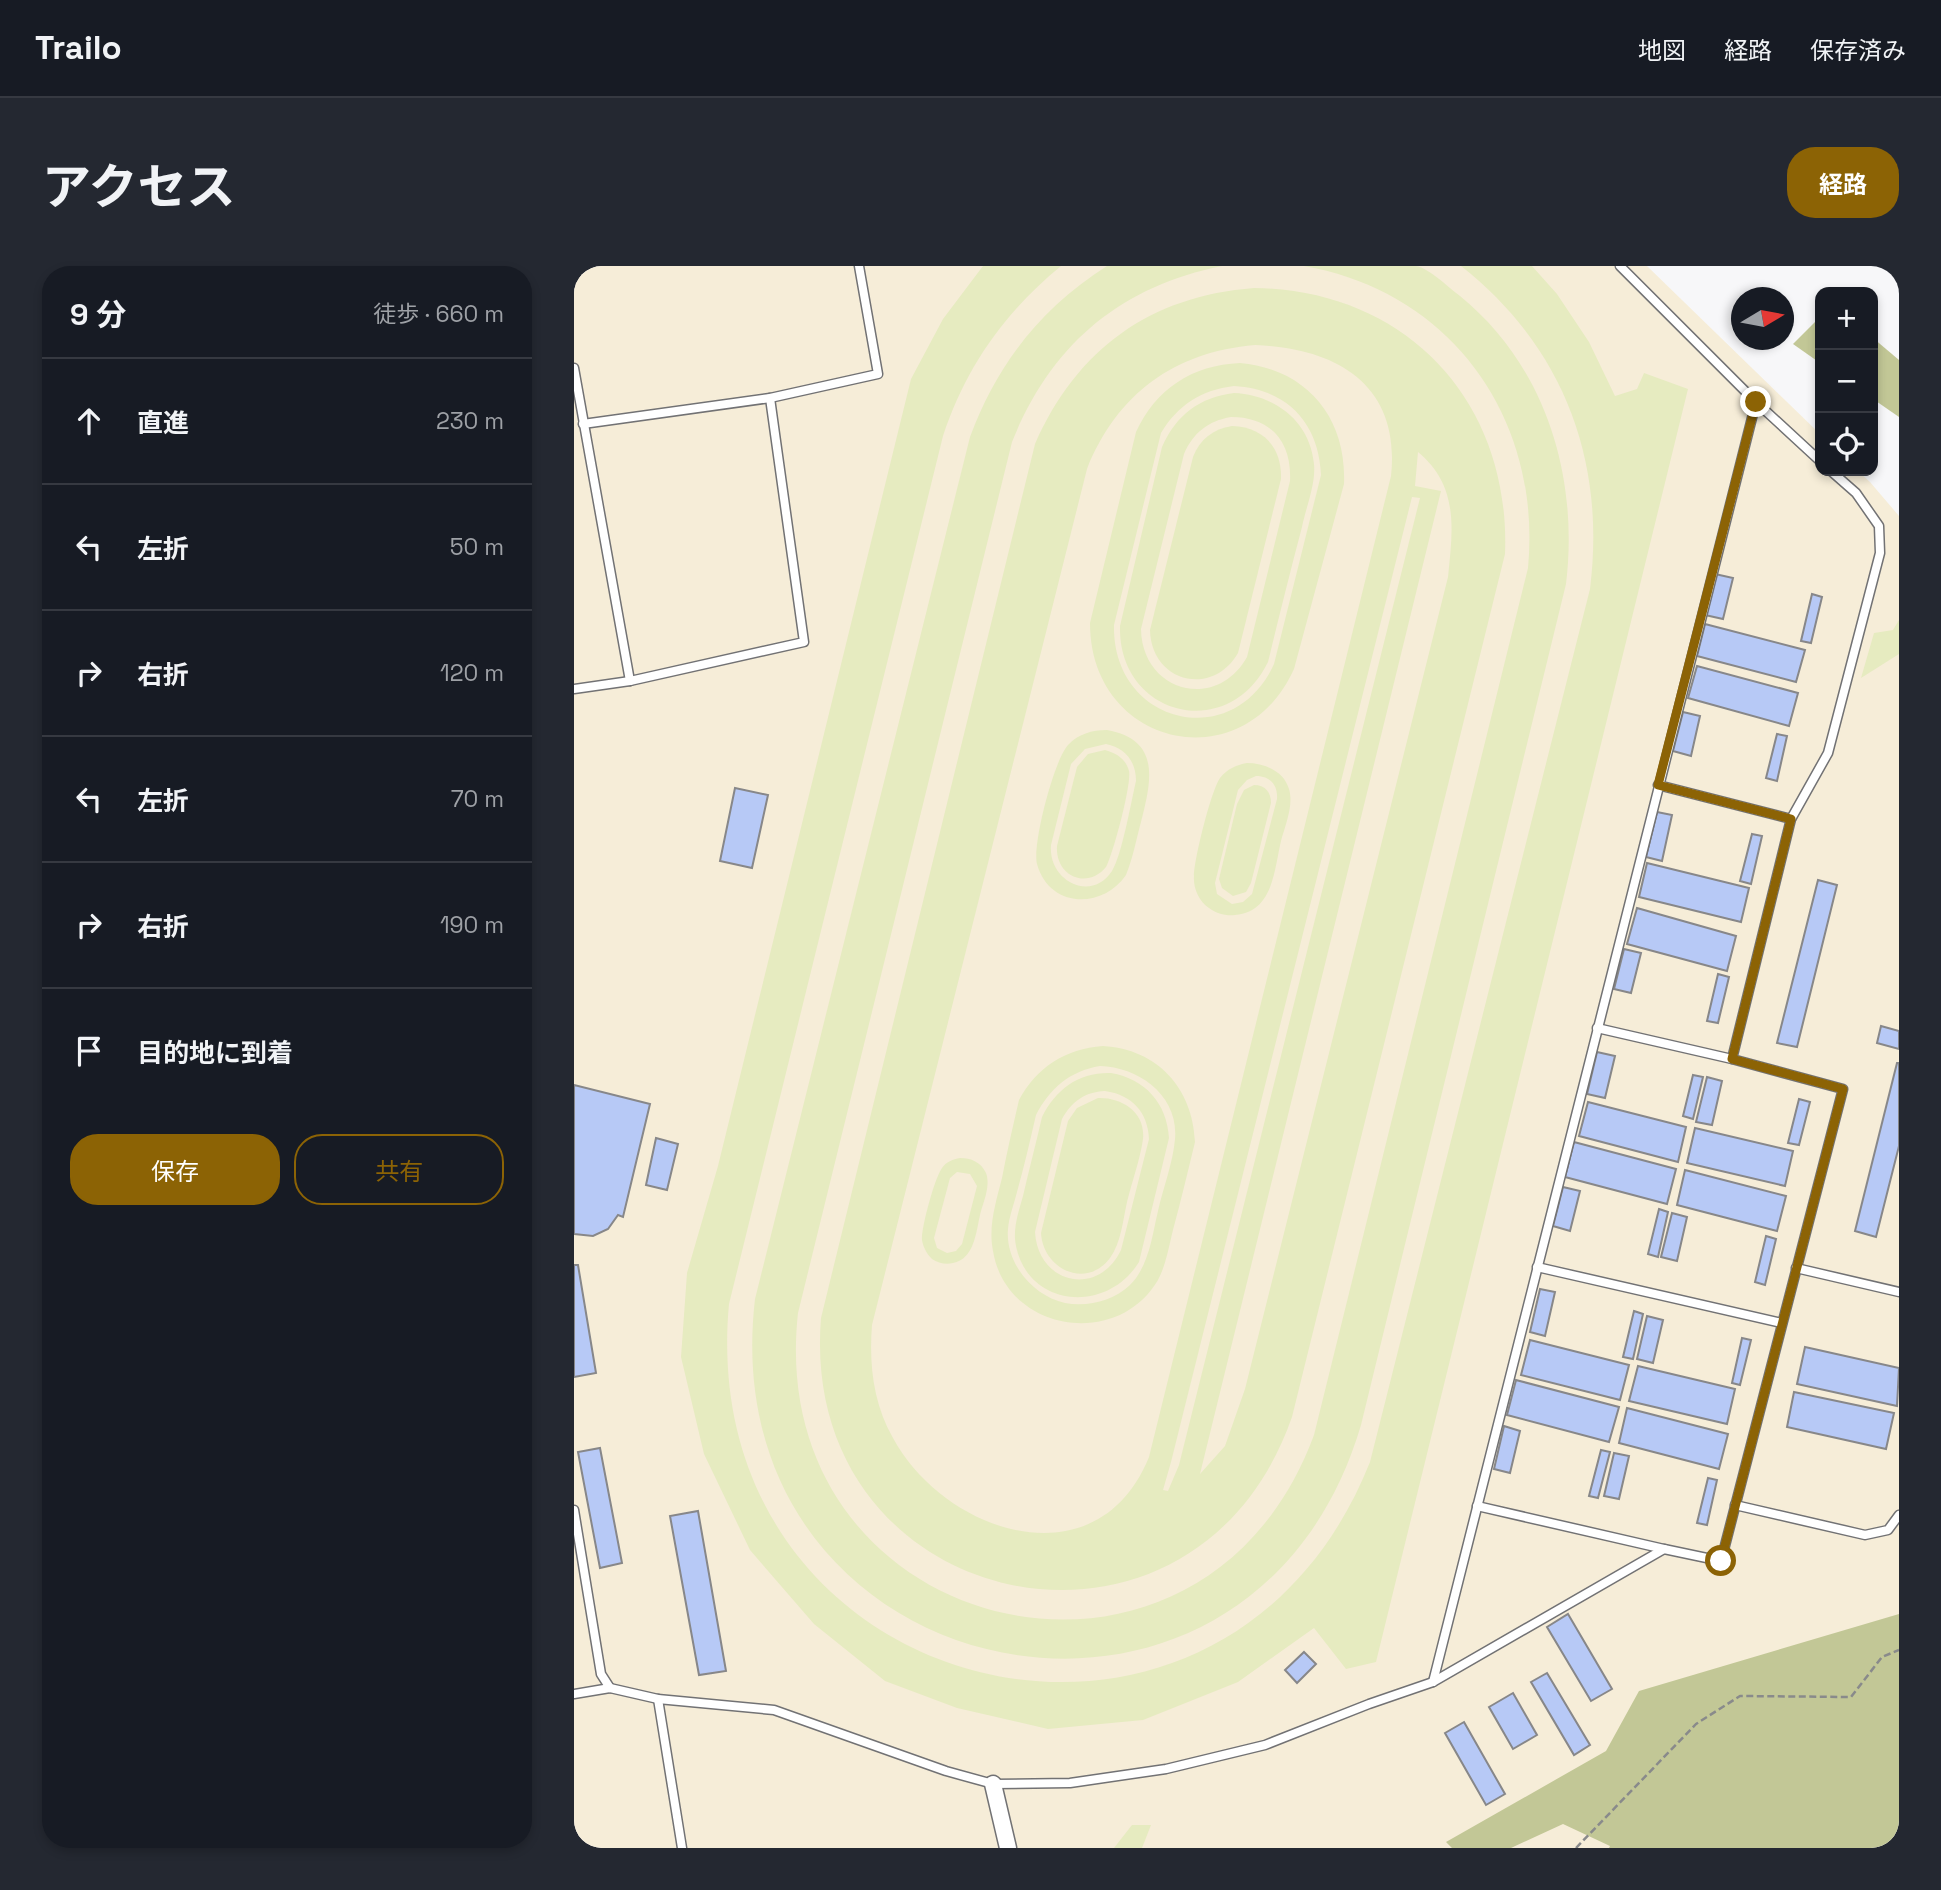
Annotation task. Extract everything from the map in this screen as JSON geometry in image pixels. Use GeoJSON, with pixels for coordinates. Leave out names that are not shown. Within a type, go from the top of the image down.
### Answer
{"type":"FeatureCollection","features":[{"type":"Feature","properties":{"kind":"street"},"geometry":{"type":"LineString","coordinates":[[993,1784],[1008,1848]]}},
{"type":"Feature","properties":{"kind":"lane"},"geometry":{"type":"LineString","coordinates":[[583,424],[770,398],[878,374],[859,266]]}},
{"type":"Feature","properties":{"kind":"lane"},"geometry":{"type":"LineString","coordinates":[[1620,266],[1756,402],[1815,456]]}},
{"type":"Feature","properties":{"kind":"lane"},"geometry":{"type":"LineString","coordinates":[[574,368],[630,681]]}},
{"type":"Feature","properties":{"kind":"lane"},"geometry":{"type":"LineString","coordinates":[[574,689],[630,681],[804,642],[770,398]]}},
{"type":"Feature","properties":{"kind":"lane"},"geometry":{"type":"LineString","coordinates":[[1433,1682],[1756,402]]}},
{"type":"Feature","properties":{"kind":"lane"},"geometry":{"type":"LineString","coordinates":[[1732,1059],[1791,819],[1828,752],[1881,553],[1878,526],[1856,493],[1837,476]]}},
{"type":"Feature","properties":{"kind":"lane"},"geometry":{"type":"LineString","coordinates":[[1658,785],[1791,819]]}},
{"type":"Feature","properties":{"kind":"lane"},"geometry":{"type":"LineString","coordinates":[[1477,1506],[1721,1561],[1843,1089],[1732,1059],[1597,1028]]}},
{"type":"Feature","properties":{"kind":"lane"},"geometry":{"type":"LineString","coordinates":[[1537,1267],[1782,1323]]}},
{"type":"Feature","properties":{"kind":"lane"},"geometry":{"type":"LineString","coordinates":[[1796,1268],[1899,1292]]}},
{"type":"Feature","properties":{"kind":"lane"},"geometry":{"type":"LineString","coordinates":[[1735,1505],[1865,1535],[1888,1530],[1899,1515]]}},
{"type":"Feature","properties":{"kind":"lane"},"geometry":{"type":"LineString","coordinates":[[574,1510],[601,1674],[610,1688]]}},
{"type":"Feature","properties":{"kind":"lane"},"geometry":{"type":"LineString","coordinates":[[574,1694],[610,1688],[658,1699],[774,1710],[946,1771],[993,1784],[1070,1783],[1178,1766],[1265,1745],[1433,1682],[1664,1549]]}},
{"type":"Feature","properties":{"kind":"lane"},"geometry":{"type":"LineString","coordinates":[[658,1699],[682,1848]]}},
{"type":"Feature","properties":{"kind":"path"},"geometry":{"type":"LineString","coordinates":[[1576,1848],[1696,1724],[1740,1696],[1851,1697],[1882,1657],[1899,1650]]}},
{"type":"Feature","properties":{"kind":"shaded area"},"geometry":{"type":"Polygon","coordinates":[[[574,266],[1647,266],[1815,429],[1815,476],[1863,476],[1899,516],[1899,1765],[1769,1848],[574,1848],[574,266]]]}},
{"type":"Feature","properties":{"kind":"green space"},"geometry":{"type":"Polygon","coordinates":[[[983,266],[1061,266],[1022,303],[989,343],[963,387],[943,436],[729,1304],[740,1441],[793,1549],[877,1627],[980,1672],[1092,1681],[1202,1650],[1298,1578],[1370,1462],[1590,589],[1593,542],[1591,496],[1583,452],[1570,410],[1551,370],[1527,333],[1497,298],[1461,266],[1532,266],[1557,294],[1589,342],[1615,396],[1637,389],[1644,373],[1688,389],[1376,1662],[1346,1669],[1314,1628],[1238,1682],[1143,1720],[1048,1729],[957,1708],[885,1681],[814,1624],[750,1550],[704,1454],[681,1357],[687,1273],[718,1166],[911,379],[943,319],[983,266]]]}},
{"type":"Feature","properties":{"kind":"green space"},"geometry":{"type":"Polygon","coordinates":[[[1107,266],[1222,266],[1151,289],[1121,305],[1093,326],[1068,349],[1047,377],[1028,407],[1012,442],[798,1313],[805,1425],[847,1513],[915,1576],[1000,1612],[1091,1618],[1180,1592],[1258,1532],[1314,1435],[1528,568],[1529,514],[1520,462],[1503,414],[1477,371],[1444,334],[1404,303],[1357,280],[1304,266],[1416,266],[1433,274],[1490,324],[1515,355],[1535,390],[1550,426],[1561,464],[1567,504],[1569,544],[1566,584],[1361,1425],[1301,1545],[1213,1621],[1108,1656],[999,1652],[897,1612],[815,1538],[763,1433],[755,1299],[970,437],[994,385],[1024,340],[1062,300],[1107,266]]]}},
{"type":"Feature","properties":{"kind":"green space"},"geometry":{"type":"Polygon","coordinates":[[[1254,288],[1309,294],[1359,309],[1402,333],[1439,365],[1469,404],[1490,449],[1502,499],[1505,554],[1292,1417],[1242,1506],[1173,1563],[1093,1588],[1010,1585],[933,1554],[871,1498],[830,1419],[821,1318],[1035,444],[1052,410],[1072,381],[1095,355],[1121,333],[1182,302],[1216,293],[1254,288]],[[1255,345],[1226,349],[1199,357],[1152,382],[1132,399],[1115,419],[1087,469],[872,1325],[872,1369],[881,1411],[893,1438],[917,1472],[948,1500],[984,1520],[1022,1531],[1060,1532],[1095,1521],[1126,1496],[1149,1457],[1391,476],[1391,444],[1385,418],[1374,395],[1358,377],[1337,364],[1312,354],[1255,345]],[[1418,452],[1415,486],[1441,491],[1200,1474],[1225,1446],[1245,1389],[1448,577],[1452,525],[1447,494],[1441,479],[1418,452]],[[1412,497],[1163,1490],[1168,1491],[1179,1465],[1420,498],[1412,497]]]}},
{"type":"Feature","properties":{"kind":"green space"},"geometry":{"type":"Polygon","coordinates":[[[1815,322],[1815,359],[1794,343],[1815,322]]]}},
{"type":"Feature","properties":{"kind":"green space"},"geometry":{"type":"Polygon","coordinates":[[[1878,342],[1899,360],[1899,417],[1878,402],[1878,342]]]}},
{"type":"Feature","properties":{"kind":"green space"},"geometry":{"type":"Polygon","coordinates":[[[1240,363],[1264,367],[1303,386],[1330,418],[1343,460],[1344,484],[1294,669],[1271,705],[1241,727],[1207,737],[1173,735],[1141,722],[1115,698],[1097,665],[1090,623],[1136,432],[1154,403],[1165,392],[1191,374],[1240,363]],[[1234,386],[1201,395],[1175,414],[1161,433],[1114,625],[1119,659],[1132,686],[1153,705],[1178,715],[1205,717],[1231,710],[1255,692],[1274,664],[1321,475],[1314,440],[1297,412],[1270,394],[1234,386]]]}},
{"type":"Feature","properties":{"kind":"green space"},"geometry":{"type":"Polygon","coordinates":[[[1222,395],[1249,395],[1276,405],[1288,413],[1306,435],[1314,464],[1314,479],[1268,662],[1250,688],[1228,704],[1203,710],[1178,709],[1155,699],[1137,681],[1124,657],[1120,626],[1162,447],[1174,426],[1190,410],[1222,395]],[[1231,417],[1202,429],[1184,454],[1141,629],[1145,651],[1154,668],[1167,680],[1183,687],[1200,689],[1217,685],[1234,674],[1247,657],[1290,481],[1287,455],[1276,434],[1268,427],[1245,418],[1231,417]]]}},
{"type":"Feature","properties":{"kind":"green space"},"geometry":{"type":"Polygon","coordinates":[[[1232,426],[1253,430],[1269,441],[1278,458],[1281,479],[1238,653],[1227,667],[1213,676],[1185,678],[1171,672],[1161,662],[1153,648],[1150,630],[1193,457],[1208,436],[1232,426]]]}},
{"type":"Feature","properties":{"kind":"green space"},"geometry":{"type":"Polygon","coordinates":[[[1899,620],[1899,654],[1861,678],[1874,633],[1893,630],[1899,620]]]}},
{"type":"Feature","properties":{"kind":"green space"},"geometry":{"type":"Polygon","coordinates":[[[1101,730],[1125,735],[1145,753],[1148,792],[1126,875],[1104,894],[1090,899],[1077,899],[1064,896],[1043,879],[1036,854],[1041,822],[1062,754],[1076,738],[1101,730]],[[1106,744],[1085,749],[1071,764],[1051,845],[1056,869],[1072,884],[1093,885],[1103,881],[1112,871],[1129,814],[1136,781],[1134,767],[1124,752],[1106,744]]]}},
{"type":"Feature","properties":{"kind":"green space"},"geometry":{"type":"Polygon","coordinates":[[[1105,750],[1126,763],[1129,771],[1128,789],[1106,867],[1090,878],[1082,878],[1067,872],[1061,865],[1057,846],[1077,767],[1088,754],[1105,750]]]}},
{"type":"Feature","properties":{"kind":"green space"},"geometry":{"type":"Polygon","coordinates":[[[1247,763],[1272,769],[1283,777],[1289,789],[1290,802],[1270,888],[1257,906],[1248,912],[1228,915],[1212,910],[1200,898],[1195,885],[1195,868],[1216,785],[1226,772],[1247,763]],[[1261,776],[1247,780],[1238,790],[1215,883],[1217,894],[1232,904],[1243,902],[1252,894],[1277,799],[1274,786],[1261,776]]]}},
{"type":"Feature","properties":{"kind":"green space"},"geometry":{"type":"Polygon","coordinates":[[[1254,785],[1267,790],[1271,803],[1251,883],[1246,892],[1233,896],[1222,888],[1219,879],[1237,804],[1244,790],[1254,785]]]}},
{"type":"Feature","properties":{"kind":"green space"},"geometry":{"type":"Polygon","coordinates":[[[1103,1046],[1122,1049],[1155,1063],[1179,1089],[1193,1122],[1195,1142],[1167,1255],[1158,1280],[1140,1302],[1117,1316],[1091,1323],[1065,1322],[1040,1314],[1018,1299],[1002,1278],[993,1251],[992,1223],[1019,1100],[1043,1069],[1064,1056],[1103,1046]],[[1100,1066],[1079,1072],[1054,1089],[1042,1105],[1036,1115],[1009,1220],[1008,1242],[1016,1266],[1042,1293],[1065,1303],[1091,1303],[1108,1299],[1130,1285],[1142,1269],[1172,1157],[1175,1124],[1163,1097],[1142,1078],[1115,1068],[1100,1066]]]}},
{"type":"Feature","properties":{"kind":"green space"},"geometry":{"type":"Polygon","coordinates":[[[1099,1073],[1123,1076],[1144,1087],[1164,1114],[1169,1138],[1139,1262],[1124,1280],[1106,1291],[1087,1297],[1067,1296],[1048,1290],[1033,1279],[1021,1261],[1015,1239],[1016,1223],[1042,1117],[1054,1098],[1070,1084],[1099,1073]],[[1091,1093],[1075,1102],[1062,1119],[1035,1232],[1046,1264],[1057,1273],[1070,1278],[1084,1279],[1098,1275],[1111,1265],[1121,1250],[1149,1139],[1146,1121],[1137,1106],[1115,1093],[1091,1093]]]}},
{"type":"Feature","properties":{"kind":"green space"},"geometry":{"type":"Polygon","coordinates":[[[1098,1098],[1115,1100],[1130,1108],[1140,1121],[1143,1139],[1114,1252],[1100,1268],[1078,1274],[1067,1271],[1049,1257],[1041,1233],[1068,1121],[1077,1108],[1098,1098]]]}},
{"type":"Feature","properties":{"kind":"green space"},"geometry":{"type":"Polygon","coordinates":[[[957,1158],[972,1160],[981,1166],[986,1173],[987,1189],[970,1251],[960,1261],[945,1264],[928,1255],[922,1234],[939,1173],[946,1164],[957,1158]],[[957,1172],[950,1178],[934,1238],[937,1248],[947,1253],[956,1251],[962,1244],[977,1186],[970,1174],[957,1172]]]}},
{"type":"Feature","properties":{"kind":"green space"},"geometry":{"type":"Polygon","coordinates":[[[1899,1614],[1899,1848],[1609,1848],[1610,1846],[1563,1824],[1511,1848],[1452,1848],[1446,1842],[1606,1751],[1639,1691],[1899,1614]]]}},
{"type":"Feature","properties":{"kind":"green space"},"geometry":{"type":"Polygon","coordinates":[[[1132,1825],[1151,1825],[1142,1848],[1114,1848],[1132,1825]]]}},
{"type":"Feature","properties":{"kind":"building"},"geometry":{"type":"Polygon","coordinates":[[[1715,574],[1733,578],[1723,619],[1705,615],[1715,574]]]}},
{"type":"Feature","properties":{"kind":"building"},"geometry":{"type":"Polygon","coordinates":[[[1812,594],[1822,597],[1811,643],[1801,641],[1812,594]]]}},
{"type":"Feature","properties":{"kind":"building"},"geometry":{"type":"Polygon","coordinates":[[[1705,624],[1805,650],[1796,682],[1697,656],[1705,624]]]}},
{"type":"Feature","properties":{"kind":"building"},"geometry":{"type":"Polygon","coordinates":[[[1697,666],[1798,693],[1789,726],[1688,698],[1697,666]]]}},
{"type":"Feature","properties":{"kind":"building"},"geometry":{"type":"Polygon","coordinates":[[[1683,712],[1700,716],[1691,756],[1673,751],[1683,712]]]}},
{"type":"Feature","properties":{"kind":"building"},"geometry":{"type":"Polygon","coordinates":[[[1777,734],[1787,736],[1777,781],[1766,778],[1777,734]]]}},
{"type":"Feature","properties":{"kind":"building"},"geometry":{"type":"Polygon","coordinates":[[[735,788],[768,795],[752,868],[720,861],[735,788]]]}},
{"type":"Feature","properties":{"kind":"building"},"geometry":{"type":"Polygon","coordinates":[[[1657,812],[1672,815],[1662,861],[1646,857],[1657,812]]]}},
{"type":"Feature","properties":{"kind":"building"},"geometry":{"type":"Polygon","coordinates":[[[1752,834],[1762,836],[1751,884],[1740,881],[1752,834]]]}},
{"type":"Feature","properties":{"kind":"building"},"geometry":{"type":"Polygon","coordinates":[[[1647,863],[1749,888],[1741,922],[1639,897],[1647,863]]]}},
{"type":"Feature","properties":{"kind":"building"},"geometry":{"type":"Polygon","coordinates":[[[1818,880],[1837,885],[1797,1047],[1777,1043],[1818,880]]]}},
{"type":"Feature","properties":{"kind":"building"},"geometry":{"type":"Polygon","coordinates":[[[1637,908],[1736,936],[1727,971],[1627,944],[1637,908]]]}},
{"type":"Feature","properties":{"kind":"building"},"geometry":{"type":"Polygon","coordinates":[[[1624,949],[1641,953],[1631,993],[1614,989],[1624,949]]]}},
{"type":"Feature","properties":{"kind":"building"},"geometry":{"type":"Polygon","coordinates":[[[1718,974],[1729,977],[1718,1023],[1707,1021],[1718,974]]]}},
{"type":"Feature","properties":{"kind":"building"},"geometry":{"type":"Polygon","coordinates":[[[1881,1026],[1899,1031],[1899,1049],[1877,1043],[1881,1026]]]}},
{"type":"Feature","properties":{"kind":"building"},"geometry":{"type":"Polygon","coordinates":[[[1597,1052],[1615,1056],[1605,1098],[1587,1094],[1597,1052]]]}},
{"type":"Feature","properties":{"kind":"building"},"geometry":{"type":"Polygon","coordinates":[[[1897,1063],[1899,1146],[1876,1237],[1855,1231],[1897,1063]]]}},
{"type":"Feature","properties":{"kind":"building"},"geometry":{"type":"Polygon","coordinates":[[[1693,1075],[1703,1077],[1693,1119],[1683,1116],[1693,1075]]]}},
{"type":"Feature","properties":{"kind":"building"},"geometry":{"type":"Polygon","coordinates":[[[1707,1077],[1722,1081],[1712,1125],[1696,1122],[1707,1077]]]}},
{"type":"Feature","properties":{"kind":"building"},"geometry":{"type":"Polygon","coordinates":[[[574,1085],[650,1104],[623,1217],[618,1215],[608,1229],[593,1236],[574,1234],[574,1085]]]}},
{"type":"Feature","properties":{"kind":"building"},"geometry":{"type":"Polygon","coordinates":[[[1799,1099],[1810,1102],[1799,1145],[1788,1143],[1799,1099]]]}},
{"type":"Feature","properties":{"kind":"building"},"geometry":{"type":"Polygon","coordinates":[[[1588,1102],[1686,1127],[1678,1162],[1579,1136],[1588,1102]]]}},
{"type":"Feature","properties":{"kind":"building"},"geometry":{"type":"Polygon","coordinates":[[[1695,1128],[1793,1151],[1785,1186],[1687,1163],[1695,1128]]]}},
{"type":"Feature","properties":{"kind":"building"},"geometry":{"type":"Polygon","coordinates":[[[656,1138],[678,1144],[667,1190],[646,1185],[656,1138]]]}},
{"type":"Feature","properties":{"kind":"building"},"geometry":{"type":"Polygon","coordinates":[[[1574,1142],[1676,1169],[1667,1204],[1565,1177],[1574,1142]]]}},
{"type":"Feature","properties":{"kind":"building"},"geometry":{"type":"Polygon","coordinates":[[[1685,1170],[1786,1196],[1777,1231],[1677,1205],[1685,1170]]]}},
{"type":"Feature","properties":{"kind":"building"},"geometry":{"type":"Polygon","coordinates":[[[1563,1187],[1580,1191],[1570,1231],[1553,1226],[1563,1187]]]}},
{"type":"Feature","properties":{"kind":"building"},"geometry":{"type":"Polygon","coordinates":[[[1659,1209],[1668,1212],[1658,1257],[1648,1254],[1659,1209]]]}},
{"type":"Feature","properties":{"kind":"building"},"geometry":{"type":"Polygon","coordinates":[[[1672,1213],[1687,1217],[1677,1261],[1661,1257],[1672,1213]]]}},
{"type":"Feature","properties":{"kind":"building"},"geometry":{"type":"Polygon","coordinates":[[[1766,1236],[1776,1239],[1765,1285],[1755,1282],[1766,1236]]]}},
{"type":"Feature","properties":{"kind":"building"},"geometry":{"type":"Polygon","coordinates":[[[574,1265],[578,1265],[596,1373],[574,1377],[574,1265]]]}},
{"type":"Feature","properties":{"kind":"building"},"geometry":{"type":"Polygon","coordinates":[[[1540,1289],[1555,1292],[1545,1336],[1530,1332],[1540,1289]]]}},
{"type":"Feature","properties":{"kind":"building"},"geometry":{"type":"Polygon","coordinates":[[[1634,1311],[1643,1314],[1633,1359],[1623,1357],[1634,1311]]]}},
{"type":"Feature","properties":{"kind":"building"},"geometry":{"type":"Polygon","coordinates":[[[1647,1316],[1663,1320],[1653,1363],[1637,1359],[1647,1316]]]}},
{"type":"Feature","properties":{"kind":"building"},"geometry":{"type":"Polygon","coordinates":[[[1742,1338],[1751,1340],[1740,1385],[1732,1383],[1742,1338]]]}},
{"type":"Feature","properties":{"kind":"building"},"geometry":{"type":"Polygon","coordinates":[[[1530,1340],[1629,1365],[1620,1400],[1521,1375],[1530,1340]]]}},
{"type":"Feature","properties":{"kind":"building"},"geometry":{"type":"Polygon","coordinates":[[[1805,1347],[1899,1368],[1897,1406],[1797,1384],[1805,1347]]]}},
{"type":"Feature","properties":{"kind":"building"},"geometry":{"type":"Polygon","coordinates":[[[1638,1366],[1735,1389],[1727,1424],[1629,1401],[1638,1366]]]}},
{"type":"Feature","properties":{"kind":"building"},"geometry":{"type":"Polygon","coordinates":[[[1516,1380],[1619,1407],[1609,1442],[1507,1415],[1516,1380]]]}},
{"type":"Feature","properties":{"kind":"building"},"geometry":{"type":"Polygon","coordinates":[[[1794,1392],[1894,1413],[1886,1449],[1787,1427],[1794,1392]]]}},
{"type":"Feature","properties":{"kind":"building"},"geometry":{"type":"Polygon","coordinates":[[[1627,1408],[1728,1434],[1719,1469],[1619,1443],[1627,1408]]]}},
{"type":"Feature","properties":{"kind":"building"},"geometry":{"type":"Polygon","coordinates":[[[1504,1426],[1520,1431],[1510,1473],[1494,1469],[1504,1426]]]}},
{"type":"Feature","properties":{"kind":"building"},"geometry":{"type":"Polygon","coordinates":[[[600,1448],[622,1563],[600,1568],[578,1452],[600,1448]]]}},
{"type":"Feature","properties":{"kind":"building"},"geometry":{"type":"Polygon","coordinates":[[[1601,1450],[1610,1452],[1598,1498],[1589,1496],[1601,1450]]]}},
{"type":"Feature","properties":{"kind":"building"},"geometry":{"type":"Polygon","coordinates":[[[1614,1453],[1629,1456],[1619,1499],[1604,1496],[1614,1453]]]}},
{"type":"Feature","properties":{"kind":"building"},"geometry":{"type":"Polygon","coordinates":[[[1708,1478],[1717,1480],[1707,1525],[1697,1523],[1708,1478]]]}},
{"type":"Feature","properties":{"kind":"building"},"geometry":{"type":"Polygon","coordinates":[[[698,1511],[726,1671],[699,1675],[670,1516],[698,1511]]]}},
{"type":"Feature","properties":{"kind":"building"},"geometry":{"type":"Polygon","coordinates":[[[1568,1614],[1612,1689],[1591,1701],[1547,1627],[1568,1614]]]}},
{"type":"Feature","properties":{"kind":"building"},"geometry":{"type":"Polygon","coordinates":[[[1304,1652],[1316,1664],[1297,1683],[1285,1670],[1304,1652]]]}},
{"type":"Feature","properties":{"kind":"building"},"geometry":{"type":"Polygon","coordinates":[[[1547,1673],[1590,1745],[1574,1755],[1531,1682],[1547,1673]]]}},
{"type":"Feature","properties":{"kind":"building"},"geometry":{"type":"Polygon","coordinates":[[[1513,1693],[1537,1735],[1513,1749],[1489,1707],[1513,1693]]]}},
{"type":"Feature","properties":{"kind":"building"},"geometry":{"type":"Polygon","coordinates":[[[1464,1722],[1505,1794],[1486,1805],[1445,1733],[1464,1722]]]}},
{"type":"Feature","properties":{"kind":"route"},"geometry":{"type":"LineString","coordinates":[[1721,1561],[1843,1089],[1732,1059],[1791,819],[1658,785],[1756,402]]}}]}
